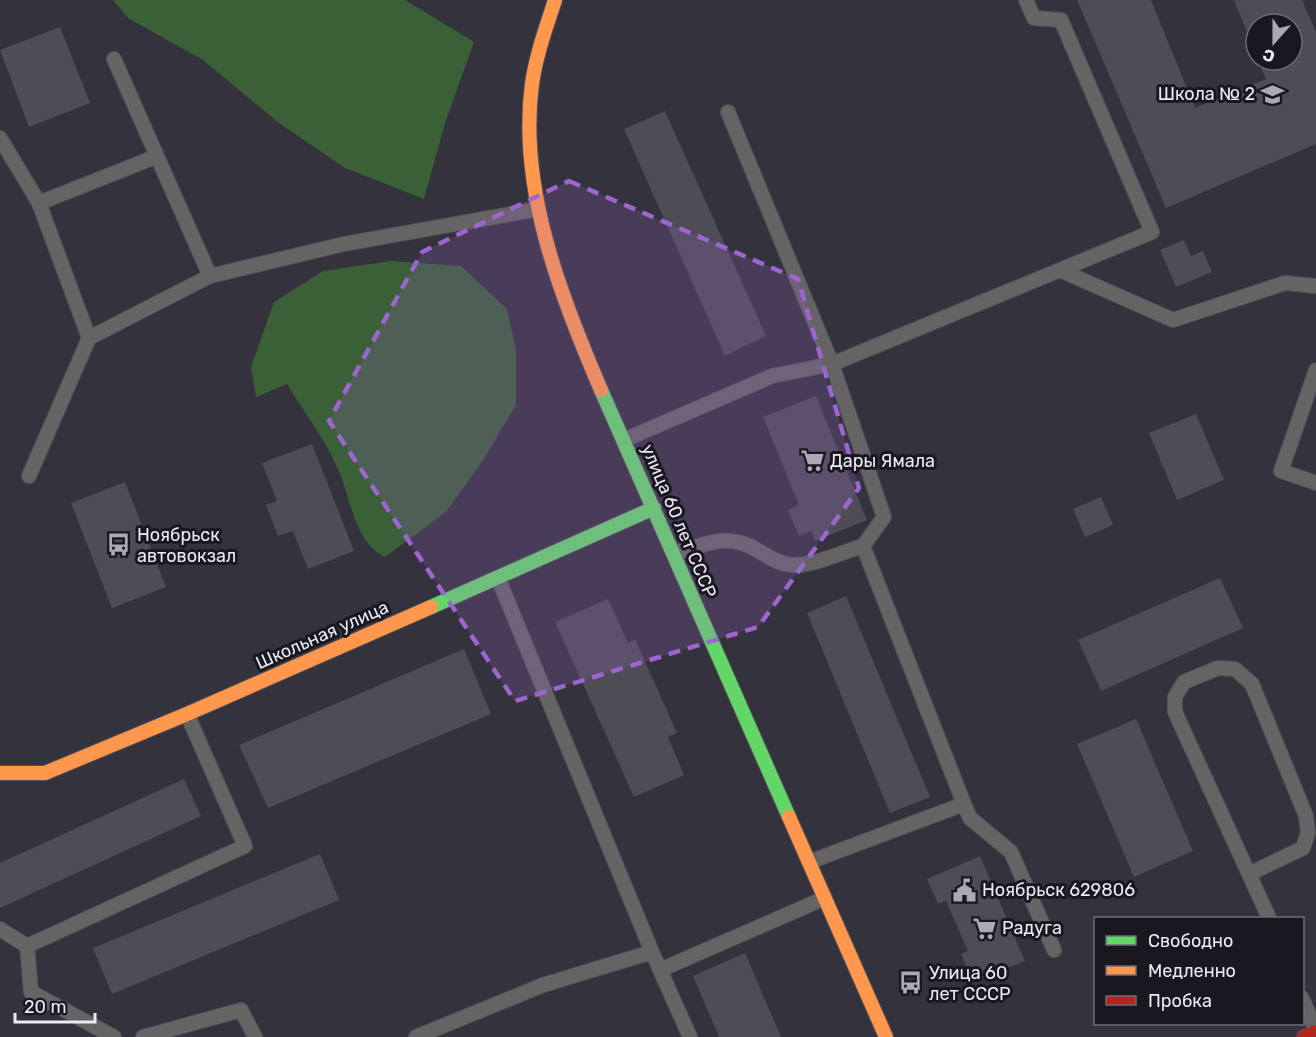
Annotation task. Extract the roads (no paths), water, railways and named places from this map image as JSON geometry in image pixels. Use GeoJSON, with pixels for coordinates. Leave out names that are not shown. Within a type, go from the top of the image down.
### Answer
{"type":"FeatureCollection","features":[{"type":"Feature","properties":{"kind":"main road","name":"улица 60 лет СССР"},"geometry":{"type":"LineString","coordinates":[[555,0],[544,33],[531,96],[531,151],[538,209],[556,278],[584,350],[886,1037]]}},
{"type":"Feature","properties":{"kind":"main road","name":"Школьная улица"},"geometry":{"type":"LineString","coordinates":[[0,773],[45,773],[187,714],[654,508]]}},
{"type":"Feature","properties":{"kind":"main road"},"geometry":{"type":"LineString","coordinates":[[1304,1037],[1316,1031]]}},
{"type":"Feature","properties":{"kind":"lane"},"geometry":{"type":"LineString","coordinates":[[624,440],[772,376],[832,364],[1152,232],[1061,20],[1034,18],[1026,0]]}},
{"type":"Feature","properties":{"kind":"lane"},"geometry":{"type":"LineString","coordinates":[[114,59],[155,157],[210,276]]}},
{"type":"Feature","properties":{"kind":"lane"},"geometry":{"type":"LineString","coordinates":[[674,554],[720,539],[734,540],[748,544],[777,562],[792,565],[863,546],[884,517],[832,364],[728,112]]}},
{"type":"Feature","properties":{"kind":"lane"},"geometry":{"type":"LineString","coordinates":[[0,138],[39,203],[89,338]]}},
{"type":"Feature","properties":{"kind":"lane"},"geometry":{"type":"LineString","coordinates":[[39,203],[155,157]]}},
{"type":"Feature","properties":{"kind":"lane"},"geometry":{"type":"LineString","coordinates":[[29,476],[89,338],[210,276],[344,244],[538,209]]}},
{"type":"Feature","properties":{"kind":"lane"},"geometry":{"type":"LineString","coordinates":[[1062,271],[1173,320],[1285,283],[1316,286]]}},
{"type":"Feature","properties":{"kind":"lane"},"geometry":{"type":"LineString","coordinates":[[1316,370],[1281,471],[1316,483]]}},
{"type":"Feature","properties":{"kind":"lane"},"geometry":{"type":"LineString","coordinates":[[863,546],[970,818],[981,830],[999,839],[1011,852],[1054,950]]}},
{"type":"Feature","properties":{"kind":"lane"},"geometry":{"type":"LineString","coordinates":[[498,578],[652,952],[690,1037]]}},
{"type":"Feature","properties":{"kind":"lane"},"geometry":{"type":"LineString","coordinates":[[1249,874],[1303,848],[1308,833],[1306,816],[1252,684],[1235,669],[1218,668],[1184,682],[1175,697],[1175,712],[1269,917]]}},
{"type":"Feature","properties":{"kind":"lane"},"geometry":{"type":"LineString","coordinates":[[27,946],[245,846],[187,714]]}},
{"type":"Feature","properties":{"kind":"lane"},"geometry":{"type":"LineString","coordinates":[[809,862],[964,804]]}},
{"type":"Feature","properties":{"kind":"lane"},"geometry":{"type":"LineString","coordinates":[[660,970],[825,898]]}},
{"type":"Feature","properties":{"kind":"lane"},"geometry":{"type":"LineString","coordinates":[[0,929],[27,946]]}},
{"type":"Feature","properties":{"kind":"lane"},"geometry":{"type":"LineString","coordinates":[[27,946],[31,992],[114,1037]]}},
{"type":"Feature","properties":{"kind":"lane"},"geometry":{"type":"LineString","coordinates":[[417,1037],[543,985],[652,952]]}},
{"type":"Feature","properties":{"kind":"lane"},"geometry":{"type":"LineString","coordinates":[[1304,1003],[1316,1031]]}},
{"type":"Feature","properties":{"kind":"lane"},"geometry":{"type":"LineString","coordinates":[[143,1037],[241,1010],[255,1037]]}},
{"type":"Feature","properties":{"kind":"place","name":"Школа № 2"},"geometry":{"type":"Point","coordinates":[1273,94]}},
{"type":"Feature","properties":{"kind":"place","name":"Дары Ямала"},"geometry":{"type":"Point","coordinates":[812,461]}},
{"type":"Feature","properties":{"kind":"place","name":"Ноябрьск автовокзал"},"geometry":{"type":"Point","coordinates":[119,545]}},
{"type":"Feature","properties":{"kind":"place","name":"Ноябрьск 629806"},"geometry":{"type":"Point","coordinates":[964,890]}},
{"type":"Feature","properties":{"kind":"place","name":"Радуга"},"geometry":{"type":"Point","coordinates":[984,928]}},
{"type":"Feature","properties":{"kind":"place","name":"Улица 60 лет СССР"},"geometry":{"type":"Point","coordinates":[911,983]}}]}
